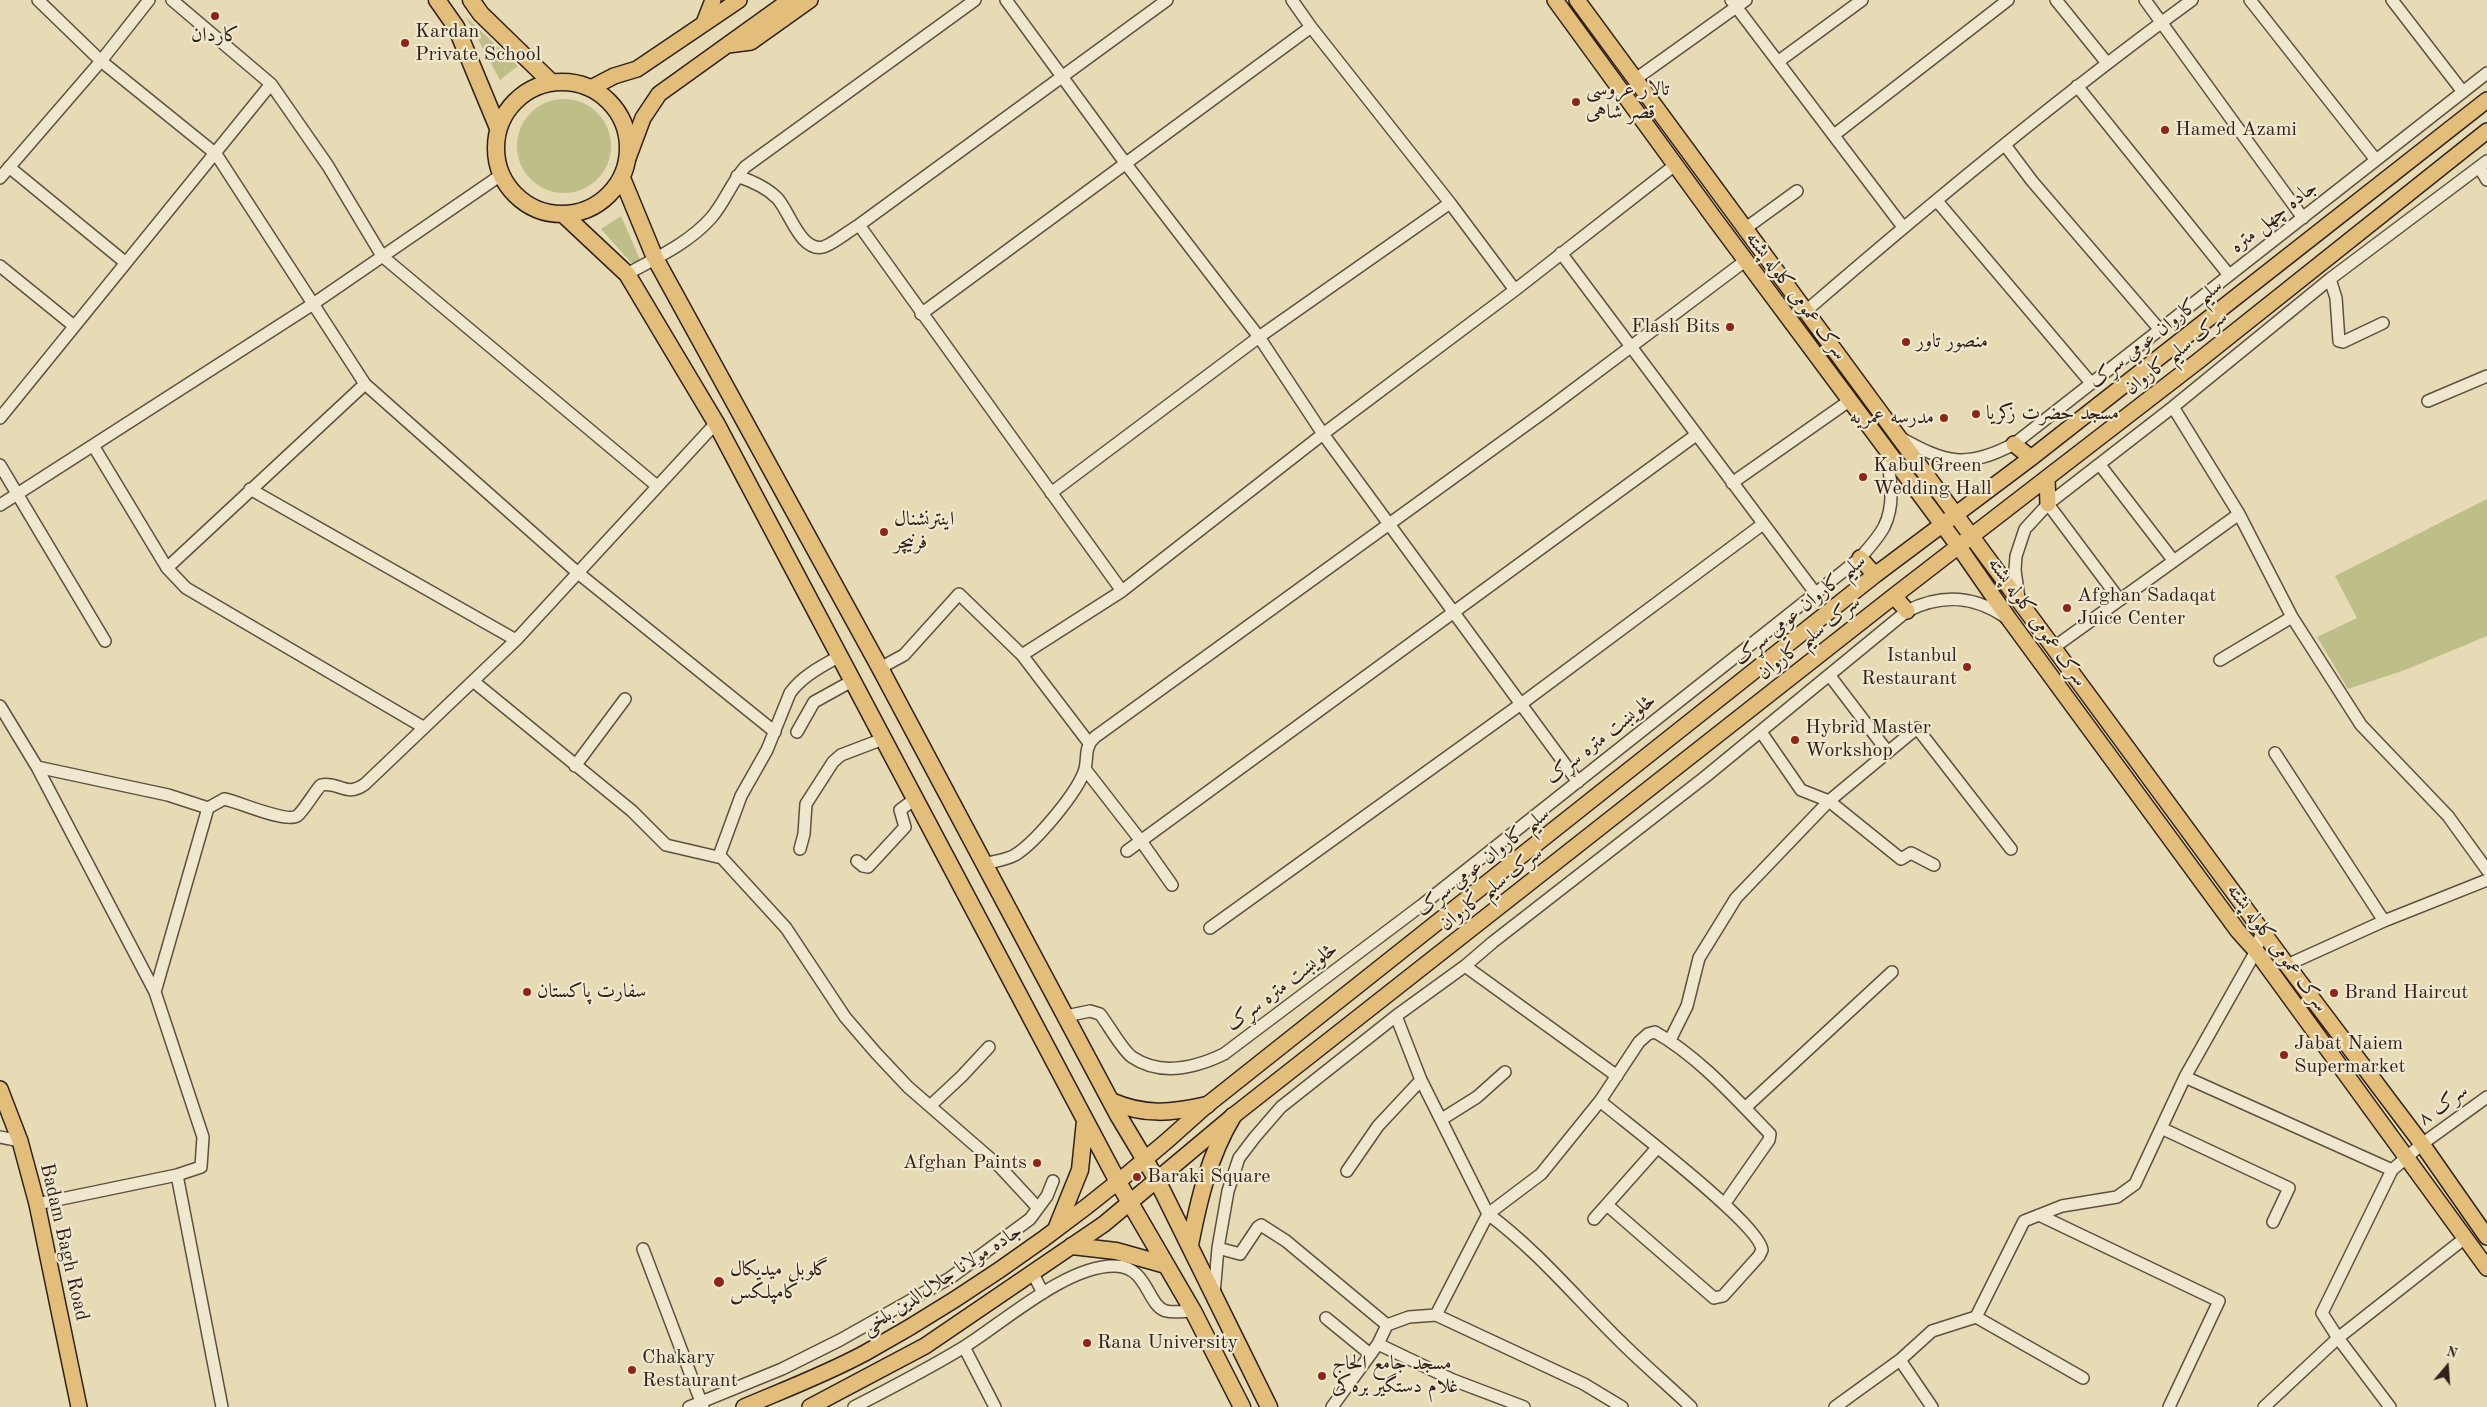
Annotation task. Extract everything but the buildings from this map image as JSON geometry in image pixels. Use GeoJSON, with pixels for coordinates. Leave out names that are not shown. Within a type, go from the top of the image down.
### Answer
{"type":"FeatureCollection","features":[{"type":"Feature","properties":{"kind":"highway"},"geometry":{"type":"LineString","coordinates":[[437,0],[456,27],[498,128]]}},
{"type":"Feature","properties":{"kind":"highway"},"geometry":{"type":"LineString","coordinates":[[471,0],[481,14],[551,82]]}},
{"type":"Feature","properties":{"kind":"highway"},"geometry":{"type":"LineString","coordinates":[[551,82],[571,82],[590,88],[613,105],[626,130],[628,158],[622,178],[607,197],[587,210],[563,214],[538,210],[516,196],[501,175],[495,152],[498,128],[510,106],[528,90],[551,82]]}},
{"type":"Feature","properties":{"kind":"highway"},"geometry":{"type":"LineString","coordinates":[[622,178],[655,258],[880,668],[1111,1101],[1157,1180],[1269,1407]]}},
{"type":"Feature","properties":{"kind":"highway"},"geometry":{"type":"LineString","coordinates":[[563,214],[627,274],[716,423],[1118,1182],[1193,1311],[1242,1407]]}},
{"type":"Feature","properties":{"kind":"highway"},"geometry":{"type":"LineString","coordinates":[[1111,1101],[1130,1110],[1158,1113],[1207,1105]]}},
{"type":"Feature","properties":{"kind":"highway"},"geometry":{"type":"LineString","coordinates":[[1190,1245],[1198,1205],[1212,1158],[1233,1116]]}},
{"type":"Feature","properties":{"kind":"highway"},"geometry":{"type":"LineString","coordinates":[[1057,1227],[1080,1170],[1085,1119]]}},
{"type":"Feature","properties":{"kind":"highway"},"geometry":{"type":"LineString","coordinates":[[1072,1246],[1116,1250],[1166,1265]]}},
{"type":"Feature","properties":{"kind":"main road"},"geometry":{"type":"LineString","coordinates":[[704,23],[713,0]]}},
{"type":"Feature","properties":{"kind":"main road"},"geometry":{"type":"LineString","coordinates":[[590,88],[614,76],[637,69],[739,0]]}},
{"type":"Feature","properties":{"kind":"main road"},"geometry":{"type":"LineString","coordinates":[[628,158],[643,118],[658,94],[790,0]]}},
{"type":"Feature","properties":{"kind":"main road"},"geometry":{"type":"LineString","coordinates":[[726,46],[751,42],[810,0]]}},
{"type":"Feature","properties":{"kind":"main road","name":"سرک عمومی کلوله پشته"},"geometry":{"type":"LineString","coordinates":[[1555,0],[1745,261],[1943,524],[2009,619],[2238,931],[2256,951],[2487,1268]]}},
{"type":"Feature","properties":{"kind":"main road","name":"سرک عمومی کلوله پشته"},"geometry":{"type":"LineString","coordinates":[[1577,0],[1637,78],[2287,965],[2422,1144],[2487,1237]]}},
{"type":"Feature","properties":{"kind":"main road","name":"سلیم کاروان عومي سړک"},"geometry":{"type":"LineString","coordinates":[[1144,1159],[1207,1105],[1875,576],[2031,458],[2487,100]]}},
{"type":"Feature","properties":{"kind":"main road","name":"سرک سلیم کاروان"},"geometry":{"type":"LineString","coordinates":[[1157,1180],[1233,1116],[1894,596],[2048,478],[2487,130]]}},
{"type":"Feature","properties":{"kind":"main road"},"geometry":{"type":"LineString","coordinates":[[2014,444],[2031,458]]}},
{"type":"Feature","properties":{"kind":"main road"},"geometry":{"type":"LineString","coordinates":[[2048,478],[2048,504]]}},
{"type":"Feature","properties":{"kind":"main road"},"geometry":{"type":"LineString","coordinates":[[1860,558],[1875,576]]}},
{"type":"Feature","properties":{"kind":"main road"},"geometry":{"type":"LineString","coordinates":[[1894,596],[1906,612]]}},
{"type":"Feature","properties":{"kind":"main road","name":"Badam Bagh Road"},"geometry":{"type":"LineString","coordinates":[[0,1089],[20,1141],[37,1204],[79,1407]]}},
{"type":"Feature","properties":{"kind":"main road","name":"جاده مولانا جلال‌الدین بلخی"},"geometry":{"type":"LineString","coordinates":[[744,1407],[864,1354],[947,1304],[1057,1227],[1118,1182],[1144,1159]]}},
{"type":"Feature","properties":{"kind":"main road"},"geometry":{"type":"LineString","coordinates":[[810,1407],[925,1346],[1072,1246],[1131,1203],[1157,1180]]}},
{"type":"Feature","properties":{"kind":"street"},"geometry":{"type":"LineString","coordinates":[[38,0],[101,61],[216,154],[364,384],[578,573],[775,732]]}},
{"type":"Feature","properties":{"kind":"street"},"geometry":{"type":"LineString","coordinates":[[0,178],[101,61],[149,0]]}},
{"type":"Feature","properties":{"kind":"street"},"geometry":{"type":"LineString","coordinates":[[172,0],[271,84],[328,166],[382,256],[656,486]]}},
{"type":"Feature","properties":{"kind":"street"},"geometry":{"type":"LineString","coordinates":[[627,274],[693,235],[710,220],[723,203],[737,176],[745,167],[975,0]]}},
{"type":"Feature","properties":{"kind":"street"},"geometry":{"type":"LineString","coordinates":[[1006,0],[1126,164],[1259,337],[1323,434],[1578,782]]}},
{"type":"Feature","properties":{"kind":"street"},"geometry":{"type":"LineString","coordinates":[[737,176],[756,183],[778,199],[799,235],[812,246],[822,247],[859,225],[1167,0]]}},
{"type":"Feature","properties":{"kind":"street"},"geometry":{"type":"LineString","coordinates":[[1292,0],[1311,27],[1450,203],[1515,290]]}},
{"type":"Feature","properties":{"kind":"street"},"geometry":{"type":"LineString","coordinates":[[1637,78],[1734,4],[1746,0]]}},
{"type":"Feature","properties":{"kind":"street"},"geometry":{"type":"LineString","coordinates":[[1779,61],[1862,0]]}},
{"type":"Feature","properties":{"kind":"street"},"geometry":{"type":"LineString","coordinates":[[1834,135],[2008,0]]}},
{"type":"Feature","properties":{"kind":"street"},"geometry":{"type":"LineString","coordinates":[[2056,0],[2107,63]]}},
{"type":"Feature","properties":{"kind":"street"},"geometry":{"type":"LineString","coordinates":[[2145,0],[2303,218]]}},
{"type":"Feature","properties":{"kind":"street"},"geometry":{"type":"LineString","coordinates":[[1807,310],[1903,227],[2077,86],[2192,0]]}},
{"type":"Feature","properties":{"kind":"street"},"geometry":{"type":"LineString","coordinates":[[2250,0],[2376,160]]}},
{"type":"Feature","properties":{"kind":"street"},"geometry":{"type":"LineString","coordinates":[[2392,0],[2462,92]]}},
{"type":"Feature","properties":{"kind":"street"},"geometry":{"type":"LineString","coordinates":[[1734,4],[1903,227]]}},
{"type":"Feature","properties":{"kind":"street"},"geometry":{"type":"LineString","coordinates":[[921,314],[1311,27]]}},
{"type":"Feature","properties":{"kind":"street","name":"جاده چهل متره"},"geometry":{"type":"LineString","coordinates":[[1901,438],[1932,455],[1959,461],[1992,456],[2014,444],[2487,73]]}},
{"type":"Feature","properties":{"kind":"street"},"geometry":{"type":"LineString","coordinates":[[0,418],[271,84]]}},
{"type":"Feature","properties":{"kind":"street"},"geometry":{"type":"LineString","coordinates":[[2077,86],[2229,276]]}},
{"type":"Feature","properties":{"kind":"street"},"geometry":{"type":"LineString","coordinates":[[2005,145],[2032,181],[2160,330]]}},
{"type":"Feature","properties":{"kind":"street"},"geometry":{"type":"LineString","coordinates":[[2019,599],[2015,570],[2016,556],[2025,529],[2048,504],[2173,408],[2330,279],[2483,164],[2487,180]]}},
{"type":"Feature","properties":{"kind":"street"},"geometry":{"type":"LineString","coordinates":[[1022,655],[1122,591],[1323,434],[1515,290],[1675,165]]}},
{"type":"Feature","properties":{"kind":"street"},"geometry":{"type":"LineString","coordinates":[[9,167],[126,263]]}},
{"type":"Feature","properties":{"kind":"street"},"geometry":{"type":"LineString","coordinates":[[0,506],[313,304],[501,175]]}},
{"type":"Feature","properties":{"kind":"street"},"geometry":{"type":"LineString","coordinates":[[1746,228],[1797,191]]}},
{"type":"Feature","properties":{"kind":"street"},"geometry":{"type":"LineString","coordinates":[[1937,201],[2091,383]]}},
{"type":"Feature","properties":{"kind":"street"},"geometry":{"type":"LineString","coordinates":[[1051,493],[1259,337],[1450,203]]}},
{"type":"Feature","properties":{"kind":"street"},"geometry":{"type":"LineString","coordinates":[[859,225],[921,314],[1122,591]]}},
{"type":"Feature","properties":{"kind":"street"},"geometry":{"type":"LineString","coordinates":[[1561,253],[1816,594]]}},
{"type":"Feature","properties":{"kind":"street"},"geometry":{"type":"LineString","coordinates":[[985,864],[1013,856],[1055,817],[1067,802],[1085,769],[1089,743],[1540,415],[1630,345],[1745,261]]}},
{"type":"Feature","properties":{"kind":"street"},"geometry":{"type":"LineString","coordinates":[[0,266],[74,326]]}},
{"type":"Feature","properties":{"kind":"street"},"geometry":{"type":"LineString","coordinates":[[2330,279],[2336,298],[2339,341],[2343,342],[2384,323]]}},
{"type":"Feature","properties":{"kind":"street"},"geometry":{"type":"LineString","coordinates":[[2428,401],[2487,376]]}},
{"type":"Feature","properties":{"kind":"street"},"geometry":{"type":"LineString","coordinates":[[167,568],[364,384]]}},
{"type":"Feature","properties":{"kind":"street"},"geometry":{"type":"LineString","coordinates":[[1732,483],[1849,401]]}},
{"type":"Feature","properties":{"kind":"street"},"geometry":{"type":"LineString","coordinates":[[2173,408],[2239,514],[2292,617],[2361,725],[2448,816],[2487,870]]}},
{"type":"Feature","properties":{"kind":"street"},"geometry":{"type":"LineString","coordinates":[[155,992],[208,808],[224,799],[287,819],[298,816],[320,784],[328,783],[349,791],[358,789],[516,640],[716,423]]}},
{"type":"Feature","properties":{"kind":"street"},"geometry":{"type":"LineString","coordinates":[[1127,851],[1696,435]]}},
{"type":"Feature","properties":{"kind":"street"},"geometry":{"type":"LineString","coordinates":[[94,446],[167,568],[186,588],[423,727]]}},
{"type":"Feature","properties":{"kind":"street","name":"څلویښت متره سړک"},"geometry":{"type":"LineString","coordinates":[[1066,1016],[1090,1011],[1100,1014],[1130,1056],[1150,1065],[1190,1068],[1224,1054],[1422,906],[1860,558],[1884,528],[1890,508],[1892,488],[1885,446]]}},
{"type":"Feature","properties":{"kind":"street"},"geometry":{"type":"LineString","coordinates":[[0,465],[105,641]]}},
{"type":"Feature","properties":{"kind":"street"},"geometry":{"type":"LineString","coordinates":[[2100,465],[2173,560]]}},
{"type":"Feature","properties":{"kind":"street"},"geometry":{"type":"LineString","coordinates":[[250,489],[516,640]]}},
{"type":"Feature","properties":{"kind":"street"},"geometry":{"type":"LineString","coordinates":[[2048,504],[2119,599]]}},
{"type":"Feature","properties":{"kind":"street"},"geometry":{"type":"LineString","coordinates":[[2053,648],[2239,514]]}},
{"type":"Feature","properties":{"kind":"street"},"geometry":{"type":"LineString","coordinates":[[1210,928],[1521,704],[1763,524]]}},
{"type":"Feature","properties":{"kind":"street"},"geometry":{"type":"LineString","coordinates":[[880,668],[904,655],[959,594],[1022,655],[1089,743]]}},
{"type":"Feature","properties":{"kind":"street"},"geometry":{"type":"LineString","coordinates":[[1214,1294],[1218,1248],[1228,1191],[1239,1158],[1254,1137],[1280,1108],[1396,1016],[1465,966],[1761,732],[1906,612],[1922,604],[1953,598],[1970,600],[1990,607],[2009,619]]}},
{"type":"Feature","properties":{"kind":"street"},"geometry":{"type":"LineString","coordinates":[[2220,660],[2292,617]]}},
{"type":"Feature","properties":{"kind":"street"},"geometry":{"type":"LineString","coordinates":[[719,856],[741,796],[775,732],[794,686],[818,668],[840,656]]}},
{"type":"Feature","properties":{"kind":"street"},"geometry":{"type":"LineString","coordinates":[[1830,676],[1887,751]]}},
{"type":"Feature","properties":{"kind":"street"},"geometry":{"type":"LineString","coordinates":[[473,681],[647,824],[666,845],[719,856],[786,928],[845,1017],[876,1053],[930,1106],[1000,1167],[1038,1208]]}},
{"type":"Feature","properties":{"kind":"street"},"geometry":{"type":"LineString","coordinates":[[797,732],[814,702],[852,681]]}},
{"type":"Feature","properties":{"kind":"street"},"geometry":{"type":"LineString","coordinates":[[575,766],[625,699]]}},
{"type":"Feature","properties":{"kind":"street"},"geometry":{"type":"LineString","coordinates":[[0,706],[36,767],[155,992],[203,1137],[200,1167],[177,1175],[37,1204]]}},
{"type":"Feature","properties":{"kind":"street"},"geometry":{"type":"LineString","coordinates":[[1670,1040],[1687,1006],[1699,958],[1736,898],[1829,801],[1917,728],[2011,848]]}},
{"type":"Feature","properties":{"kind":"street"},"geometry":{"type":"LineString","coordinates":[[1761,732],[1801,790],[1829,801],[1901,859],[1911,853],[1934,865]]}},
{"type":"Feature","properties":{"kind":"street"},"geometry":{"type":"LineString","coordinates":[[800,849],[804,834],[806,804],[833,762],[841,755],[883,739]]}},
{"type":"Feature","properties":{"kind":"street"},"geometry":{"type":"LineString","coordinates":[[2275,753],[2384,921]]}},
{"type":"Feature","properties":{"kind":"street"},"geometry":{"type":"LineString","coordinates":[[36,767],[168,795],[208,808]]}},
{"type":"Feature","properties":{"kind":"street"},"geometry":{"type":"LineString","coordinates":[[1085,769],[1141,841],[1172,885]]}},
{"type":"Feature","properties":{"kind":"street"},"geometry":{"type":"LineString","coordinates":[[858,861],[863,866],[868,867],[905,827],[900,810],[915,799]]}},
{"type":"Feature","properties":{"kind":"street"},"geometry":{"type":"LineString","coordinates":[[2287,965],[2384,921],[2487,880]]}},
{"type":"Feature","properties":{"kind":"street"},"geometry":{"type":"LineString","coordinates":[[1836,1407],[1900,1360],[1932,1332],[1976,1317],[2024,1222],[2062,1206],[2117,1197],[2135,1184],[2185,1077],[2256,951],[2262,930]]}},
{"type":"Feature","properties":{"kind":"street"},"geometry":{"type":"LineString","coordinates":[[1465,966],[1616,1076]]}},
{"type":"Feature","properties":{"kind":"street"},"geometry":{"type":"LineString","coordinates":[[1746,1107],[1892,972]]}},
{"type":"Feature","properties":{"kind":"street"},"geometry":{"type":"LineString","coordinates":[[1396,1016],[1421,1080],[1488,1214],[1504,1226],[1559,1278],[1621,1342],[1691,1407]]}},
{"type":"Feature","properties":{"kind":"street"},"geometry":{"type":"LineString","coordinates":[[1436,1315],[1488,1214],[1541,1174],[1600,1100],[1639,1042],[1648,1034],[1655,1032],[1670,1040],[1746,1107],[1770,1134],[1769,1140],[1725,1203]]}},
{"type":"Feature","properties":{"kind":"street"},"geometry":{"type":"LineString","coordinates":[[930,1106],[962,1076],[988,1047]]}},
{"type":"Feature","properties":{"kind":"street"},"geometry":{"type":"LineString","coordinates":[[1442,1119],[1477,1097],[1505,1072]]}},
{"type":"Feature","properties":{"kind":"street"},"geometry":{"type":"LineString","coordinates":[[2185,1077],[2392,1170],[2322,1313],[2338,1338],[2390,1407]]}},
{"type":"Feature","properties":{"kind":"street"},"geometry":{"type":"LineString","coordinates":[[1347,1171],[1378,1126],[1421,1080]]}},
{"type":"Feature","properties":{"kind":"street","name":"سرک ۸"},"geometry":{"type":"LineString","coordinates":[[2392,1170],[2422,1144],[2487,1097]]}},
{"type":"Feature","properties":{"kind":"street"},"geometry":{"type":"LineString","coordinates":[[1600,1100],[1725,1203],[1756,1236],[1762,1250],[1759,1256],[1723,1296],[1714,1298],[1607,1205]]}},
{"type":"Feature","properties":{"kind":"street"},"geometry":{"type":"LineString","coordinates":[[2161,1128],[2288,1188],[2273,1222]]}},
{"type":"Feature","properties":{"kind":"street"},"geometry":{"type":"LineString","coordinates":[[0,1138],[20,1141]]}},
{"type":"Feature","properties":{"kind":"street"},"geometry":{"type":"LineString","coordinates":[[1594,1219],[1657,1148]]}},
{"type":"Feature","properties":{"kind":"street"},"geometry":{"type":"LineString","coordinates":[[177,1175],[222,1407]]}},
{"type":"Feature","properties":{"kind":"street"},"geometry":{"type":"LineString","coordinates":[[689,1407],[703,1405],[840,1340],[950,1278],[1001,1242],[1030,1218],[1047,1196],[1053,1181]]}},
{"type":"Feature","properties":{"kind":"street"},"geometry":{"type":"LineString","coordinates":[[2039,1215],[2219,1301],[2169,1407]]}},
{"type":"Feature","properties":{"kind":"street"},"geometry":{"type":"LineString","coordinates":[[1218,1248],[1240,1254],[1261,1225],[1286,1241],[1387,1325]]}},
{"type":"Feature","properties":{"kind":"street"},"geometry":{"type":"LineString","coordinates":[[2264,1407],[2338,1338],[2465,1238]]}},
{"type":"Feature","properties":{"kind":"street"},"geometry":{"type":"LineString","coordinates":[[643,1249],[703,1405]]}},
{"type":"Feature","properties":{"kind":"street"},"geometry":{"type":"LineString","coordinates":[[854,1407],[964,1347],[1043,1293],[1089,1269],[1118,1266],[1129,1269],[1145,1283],[1156,1303],[1162,1308],[1167,1311],[1193,1311]]}},
{"type":"Feature","properties":{"kind":"street"},"geometry":{"type":"LineString","coordinates":[[1032,1272],[1043,1293]]}},
{"type":"Feature","properties":{"kind":"street"},"geometry":{"type":"LineString","coordinates":[[1337,1406],[1378,1344],[1387,1325],[1409,1317],[1436,1315],[1584,1384],[1622,1407]]}},
{"type":"Feature","properties":{"kind":"street"},"geometry":{"type":"LineString","coordinates":[[1976,1317],[2083,1378]]}},
{"type":"Feature","properties":{"kind":"street"},"geometry":{"type":"LineString","coordinates":[[1326,1318],[1370,1354]]}},
{"type":"Feature","properties":{"kind":"street"},"geometry":{"type":"LineString","coordinates":[[1378,1344],[1453,1380],[1524,1407]]}},
{"type":"Feature","properties":{"kind":"street"},"geometry":{"type":"LineString","coordinates":[[964,1347],[995,1407]]}},
{"type":"Feature","properties":{"kind":"street"},"geometry":{"type":"LineString","coordinates":[[1900,1360],[1932,1407]]}},
{"type":"Feature","properties":{"kind":"green space"},"geometry":{"type":"Polygon","coordinates":[[[466,17],[518,66],[500,80],[466,17]]]}},
{"type":"Feature","properties":{"kind":"green space"},"geometry":{"type":"Polygon","coordinates":[[[564,99],[582,102],[597,113],[608,128],[611,146],[608,164],[597,179],[582,190],[564,193],[546,190],[531,179],[520,164],[517,146],[520,128],[531,113],[546,102],[564,99]]]}},
{"type":"Feature","properties":{"kind":"green space"},"geometry":{"type":"Polygon","coordinates":[[[621,216],[641,262],[634,266],[601,229],[621,216]]]}},
{"type":"Feature","properties":{"kind":"green space"},"geometry":{"type":"Polygon","coordinates":[[[2487,499],[2487,636],[2405,670],[2348,689],[2317,637],[2357,618],[2335,576],[2487,499]]]}},
{"type":"Feature","properties":{"kind":"place","name":"کاردان"},"geometry":{"type":"Point","coordinates":[215,16]}},
{"type":"Feature","properties":{"kind":"place","name":"Kardan Private School"},"geometry":{"type":"Point","coordinates":[405,43]}},
{"type":"Feature","properties":{"kind":"place","name":"تالار عروسی قصر شاهی"},"geometry":{"type":"Point","coordinates":[1576,102]}},
{"type":"Feature","properties":{"kind":"place","name":"Hamed Azami"},"geometry":{"type":"Point","coordinates":[2165,130]}},
{"type":"Feature","properties":{"kind":"place","name":"Flash Bits"},"geometry":{"type":"Point","coordinates":[1730,327]}},
{"type":"Feature","properties":{"kind":"place","name":"منصور تاور"},"geometry":{"type":"Point","coordinates":[1906,342]}},
{"type":"Feature","properties":{"kind":"place","name":"مسجد حضرت زکریا"},"geometry":{"type":"Point","coordinates":[1976,414]}},
{"type":"Feature","properties":{"kind":"place","name":"مدرسه عمریه"},"geometry":{"type":"Point","coordinates":[1944,418]}},
{"type":"Feature","properties":{"kind":"place","name":"Kabul Green Wedding Hall"},"geometry":{"type":"Point","coordinates":[1863,477]}},
{"type":"Feature","properties":{"kind":"place","name":"اینترنشنال فرنیچر"},"geometry":{"type":"Point","coordinates":[884,532]}},
{"type":"Feature","properties":{"kind":"place","name":"Afghan Sadaqat Juice Center"},"geometry":{"type":"Point","coordinates":[2067,608]}},
{"type":"Feature","properties":{"kind":"place","name":"Istanbul Restaurant"},"geometry":{"type":"Point","coordinates":[1967,667]}},
{"type":"Feature","properties":{"kind":"place","name":"Hybrid Master Workshop"},"geometry":{"type":"Point","coordinates":[1795,740]}},
{"type":"Feature","properties":{"kind":"place","name":"سفارت پاکستان"},"geometry":{"type":"Point","coordinates":[527,992]}},
{"type":"Feature","properties":{"kind":"place","name":"Brand Haircut"},"geometry":{"type":"Point","coordinates":[2334,993]}},
{"type":"Feature","properties":{"kind":"place","name":"Jabat Naiem Supermarket"},"geometry":{"type":"Point","coordinates":[2284,1055]}},
{"type":"Feature","properties":{"kind":"place","name":"Afghan Paints"},"geometry":{"type":"Point","coordinates":[1037,1163]}},
{"type":"Feature","properties":{"kind":"place","name":"Baraki Square"},"geometry":{"type":"Point","coordinates":[1137,1177]}},
{"type":"Feature","properties":{"kind":"place","name":"گلوبل میدیکال کامپلکس"},"geometry":{"type":"Point","coordinates":[719,1282]}},
{"type":"Feature","properties":{"kind":"place","name":"Rana University"},"geometry":{"type":"Point","coordinates":[1087,1343]}},
{"type":"Feature","properties":{"kind":"place","name":"Chakary Restaurant"},"geometry":{"type":"Point","coordinates":[632,1370]}},
{"type":"Feature","properties":{"kind":"place","name":"مسجد جامع الحاج غلام دستگیر بره‌کی"},"geometry":{"type":"Point","coordinates":[1322,1376]}}]}
